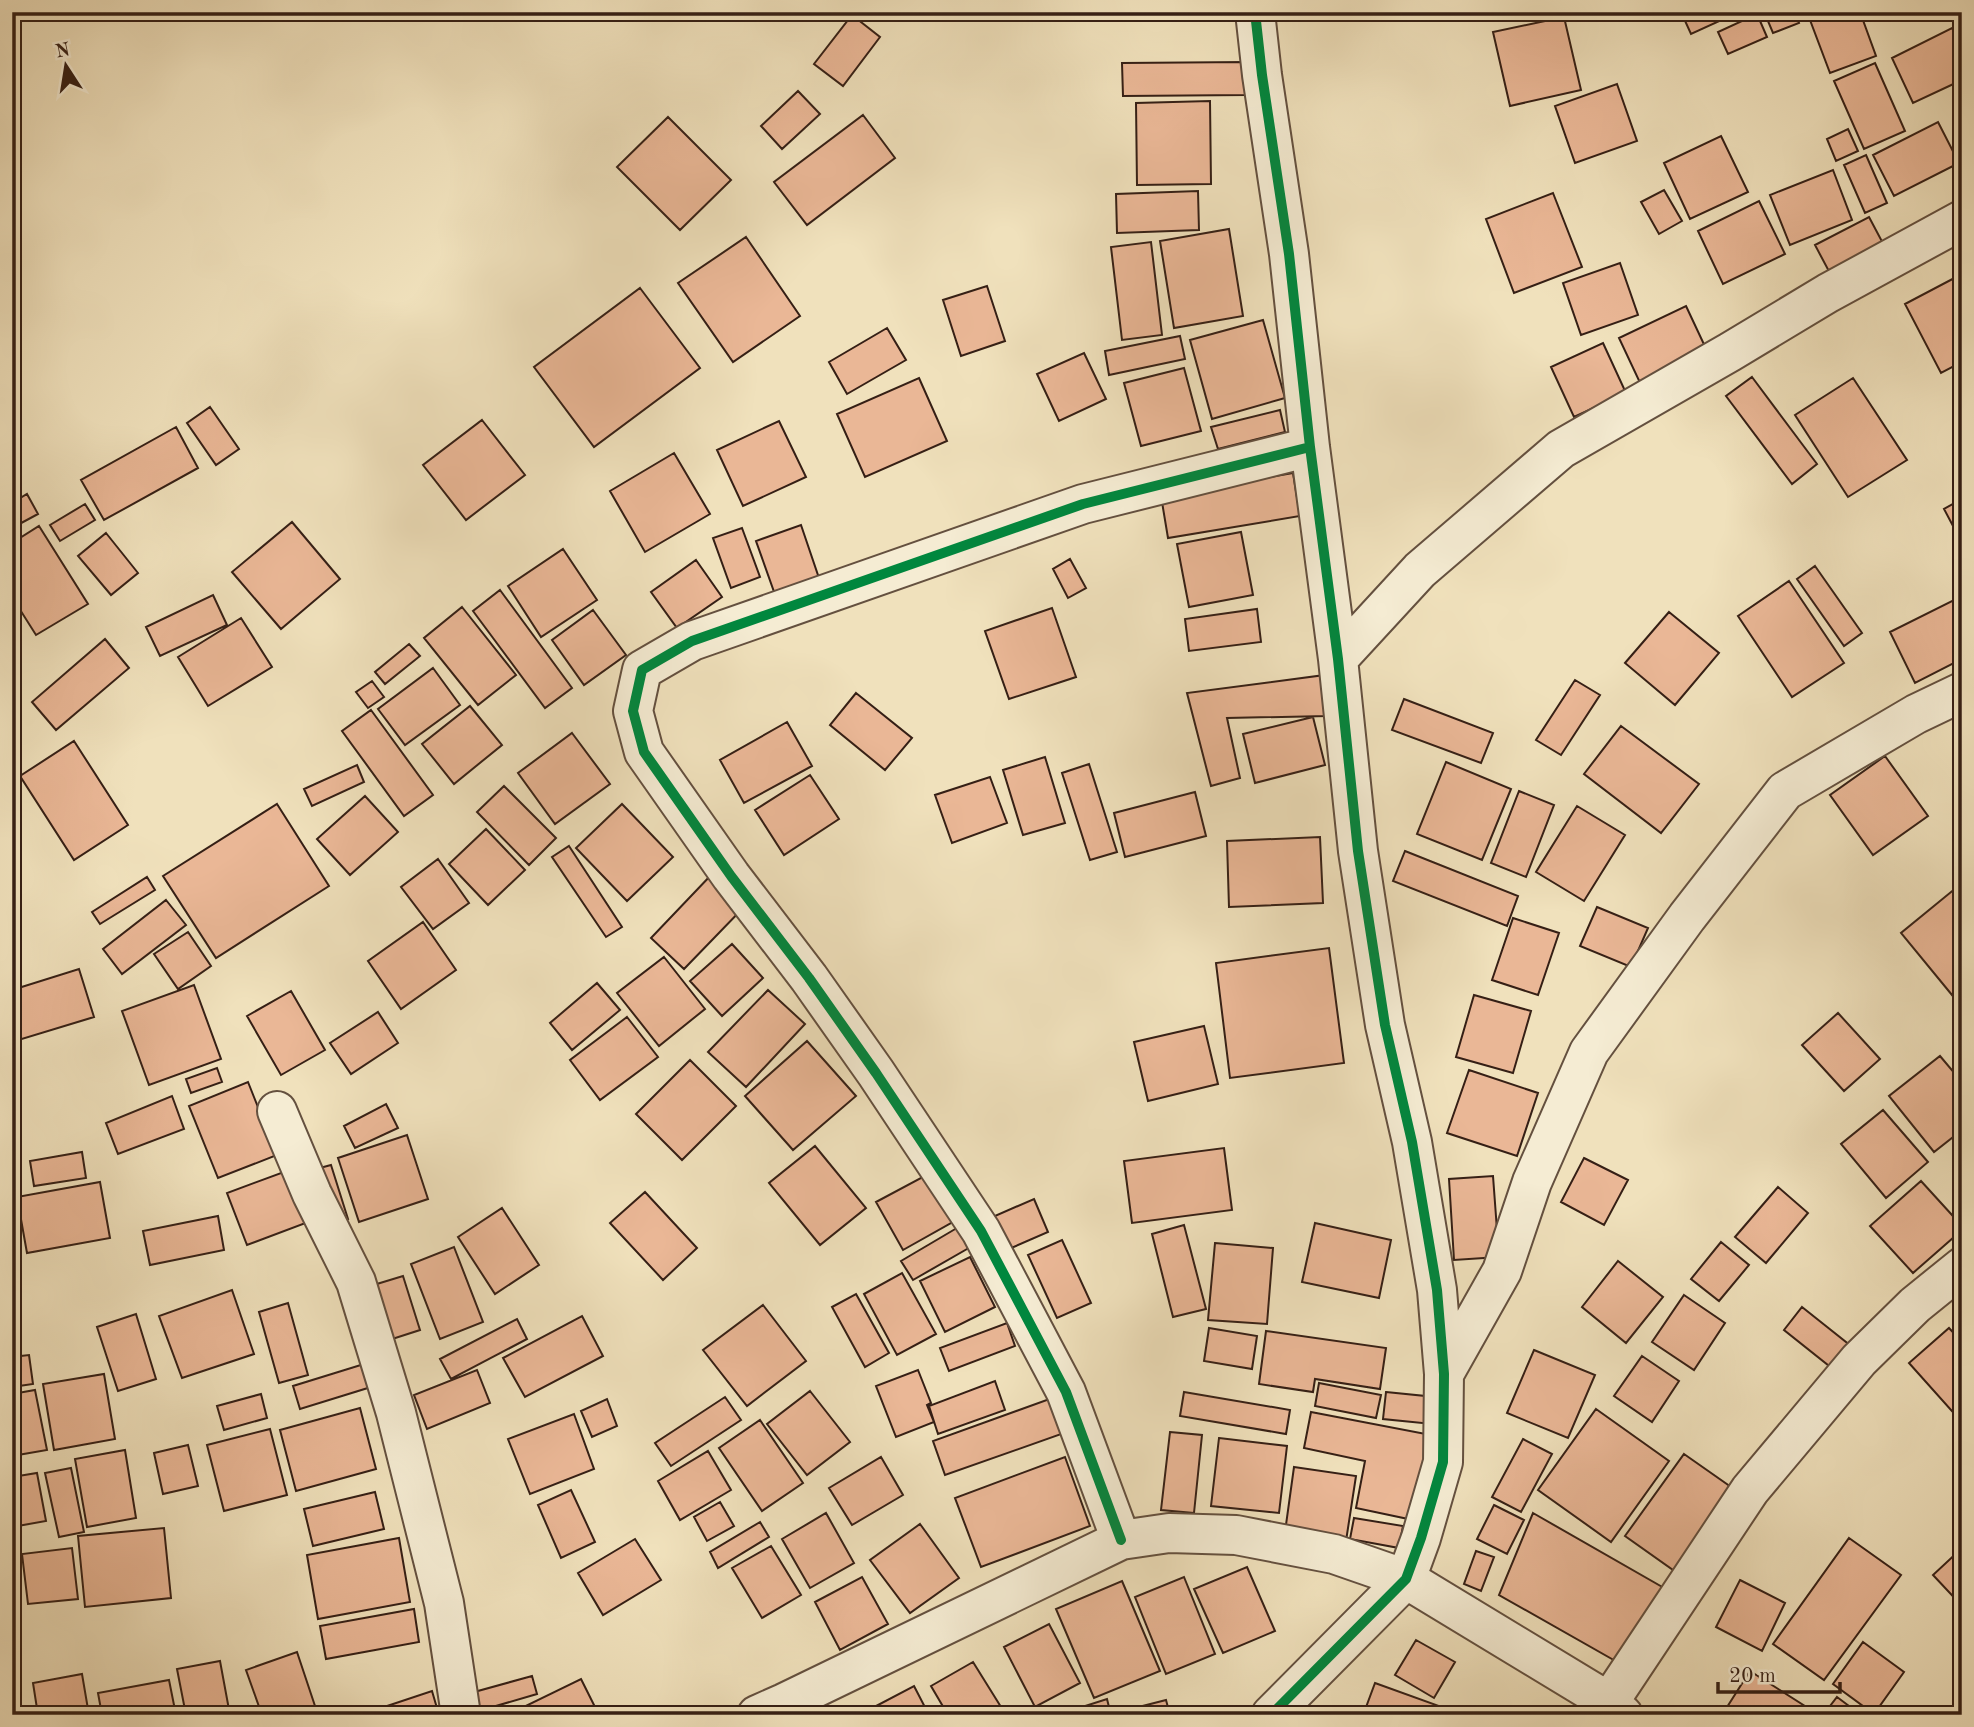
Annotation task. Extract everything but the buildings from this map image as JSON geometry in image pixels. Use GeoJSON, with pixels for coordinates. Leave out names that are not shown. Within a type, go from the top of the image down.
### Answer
{"type":"FeatureCollection","features":[{"type":"Feature","properties":{"kind":"street"},"geometry":{"type":"LineString","coordinates":[[1255,12],[1289,254],[1310,447],[1338,659],[1358,851],[1385,1024],[1412,1142],[1437,1290],[1444,1374],[1443,1462],[1406,1579],[1271,1715]]}},
{"type":"Feature","properties":{"kind":"street"},"geometry":{"type":"LineString","coordinates":[[1338,659],[1420,570],[1561,449],[1828,293],[1962,220]]}},
{"type":"Feature","properties":{"kind":"street"},"geometry":{"type":"LineString","coordinates":[[1121,1540],[1066,1392],[981,1231],[817,988],[731,876],[644,752],[633,710],[642,670],[692,641],[1083,504],[1310,447]]}},
{"type":"Feature","properties":{"kind":"street"},"geometry":{"type":"LineString","coordinates":[[1444,1374],[1502,1271],[1532,1182],[1589,1052],[1687,917],[1785,791],[1916,714],[1962,692]]}},
{"type":"Feature","properties":{"kind":"street"},"geometry":{"type":"LineString","coordinates":[[277,1111],[312,1194],[356,1282],[396,1413],[444,1604],[461,1715]]}},
{"type":"Feature","properties":{"kind":"street"},"geometry":{"type":"LineString","coordinates":[[757,1715],[1121,1540],[1169,1533],[1236,1535],[1334,1554],[1406,1579],[1616,1708],[1750,1490],[1859,1360],[1915,1304],[1962,1267]]}},
{"type":"Feature","properties":{"kind":"cycle path"},"geometry":{"type":"LineString","coordinates":[[1255,12],[1289,254],[1310,447],[1338,659],[1358,851],[1385,1025],[1412,1142],[1437,1290],[1444,1374],[1443,1462],[1406,1579],[1271,1715]]}},
{"type":"Feature","properties":{"kind":"cycle path"},"geometry":{"type":"LineString","coordinates":[[1121,1540],[1066,1392],[981,1231],[876,1073],[809,978],[731,876],[644,752],[633,711],[642,670],[692,641],[1083,504],[1310,447]]}}]}
